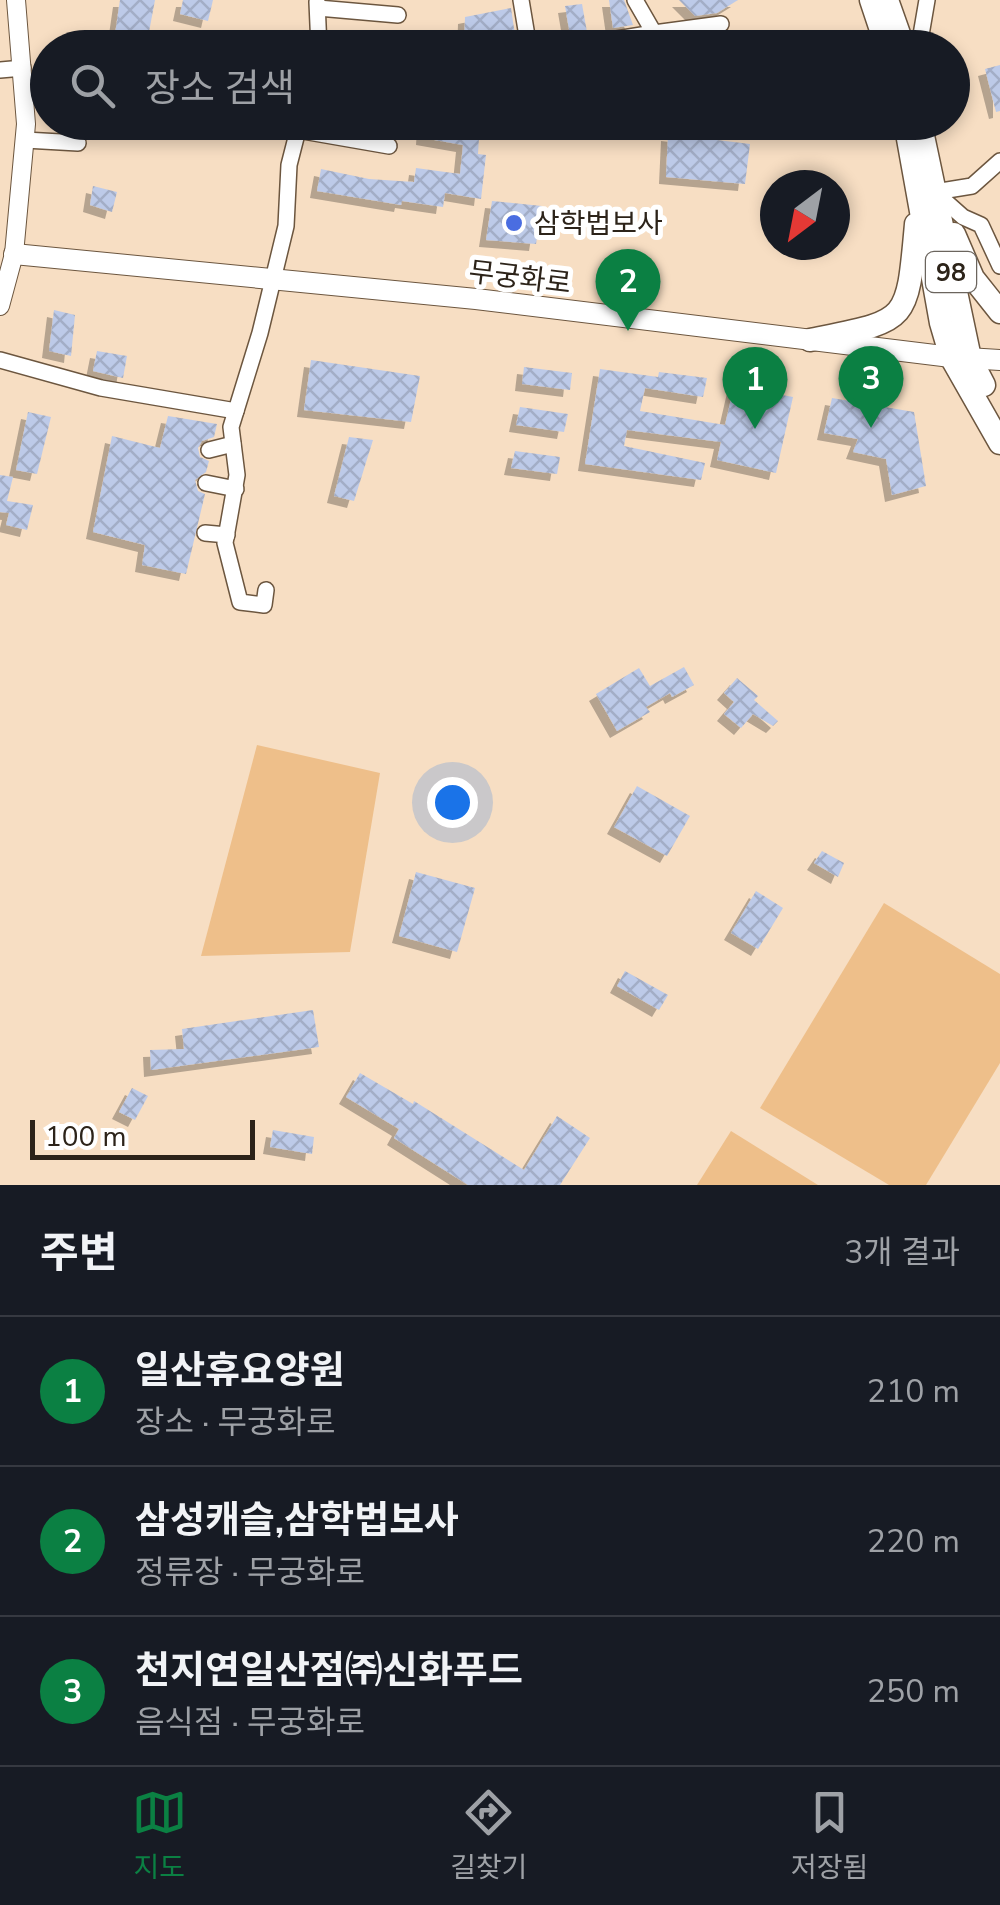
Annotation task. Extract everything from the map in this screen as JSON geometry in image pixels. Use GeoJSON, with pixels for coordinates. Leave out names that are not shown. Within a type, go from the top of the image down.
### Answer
{"type":"FeatureCollection","features":[{"type":"Feature","properties":{"kind":"main road"},"geometry":{"type":"LineString","coordinates":[[871,0],[881,30]]}},
{"type":"Feature","properties":{"kind":"main road"},"geometry":{"type":"LineString","coordinates":[[887,0],[899,30]]}},
{"type":"Feature","properties":{"kind":"main road"},"geometry":{"type":"LineString","coordinates":[[910,140],[927,194],[973,278],[1000,312]]}},
{"type":"Feature","properties":{"kind":"main road","name":"98"},"geometry":{"type":"LineString","coordinates":[[922,140],[927,194],[961,358],[1000,414]]}},
{"type":"Feature","properties":{"kind":"main road"},"geometry":{"type":"LineString","coordinates":[[810,340],[879,326],[900,310],[911,281],[927,194]]}},
{"type":"Feature","properties":{"kind":"main road","name":"무궁화로"},"geometry":{"type":"LineString","coordinates":[[14,254],[476,298],[1000,360]]}},
{"type":"Feature","properties":{"kind":"main road"},"geometry":{"type":"LineString","coordinates":[[961,358],[1000,443]]}},
{"type":"Feature","properties":{"kind":"street"},"geometry":{"type":"LineString","coordinates":[[0,306],[14,254],[24,140],[23,68],[16,0]]}},
{"type":"Feature","properties":{"kind":"street"},"geometry":{"type":"LineString","coordinates":[[520,0],[526,30]]}},
{"type":"Feature","properties":{"kind":"street"},"geometry":{"type":"LineString","coordinates":[[635,0],[652,30]]}},
{"type":"Feature","properties":{"kind":"street"},"geometry":{"type":"LineString","coordinates":[[922,30],[926,0]]}},
{"type":"Feature","properties":{"kind":"street"},"geometry":{"type":"LineString","coordinates":[[318,30],[317,4],[398,15]]}},
{"type":"Feature","properties":{"kind":"street"},"geometry":{"type":"LineString","coordinates":[[676,30],[721,24]]}},
{"type":"Feature","properties":{"kind":"street"},"geometry":{"type":"LineString","coordinates":[[0,70],[23,68]]}},
{"type":"Feature","properties":{"kind":"street"},"geometry":{"type":"LineString","coordinates":[[24,140],[78,143]]}},
{"type":"Feature","properties":{"kind":"street"},"geometry":{"type":"LineString","coordinates":[[266,590],[264,605],[240,602],[225,544],[236,488],[231,427],[264,319],[286,226],[288,165],[294,140]]}},
{"type":"Feature","properties":{"kind":"street"},"geometry":{"type":"LineString","coordinates":[[362,140],[389,146]]}},
{"type":"Feature","properties":{"kind":"street"},"geometry":{"type":"LineString","coordinates":[[927,194],[972,186],[1000,162]]}},
{"type":"Feature","properties":{"kind":"street"},"geometry":{"type":"LineString","coordinates":[[927,194],[982,226],[1000,266]]}},
{"type":"Feature","properties":{"kind":"street"},"geometry":{"type":"LineString","coordinates":[[0,360],[101,388],[236,411]]}},
{"type":"Feature","properties":{"kind":"street"},"geometry":{"type":"LineString","coordinates":[[209,450],[233,444]]}},
{"type":"Feature","properties":{"kind":"street"},"geometry":{"type":"LineString","coordinates":[[206,483],[236,488]]}},
{"type":"Feature","properties":{"kind":"street"},"geometry":{"type":"LineString","coordinates":[[205,533],[226,535]]}},
{"type":"Feature","properties":{"kind":"shaded area"},"geometry":{"type":"Polygon","coordinates":[[[257,745],[380,773],[350,952],[201,956],[257,745]]]}},
{"type":"Feature","properties":{"kind":"shaded area"},"geometry":{"type":"Polygon","coordinates":[[[884,903],[1000,974],[1000,1063],[926,1185],[889,1185],[760,1108],[884,903]]]}},
{"type":"Feature","properties":{"kind":"shaded area"},"geometry":{"type":"Polygon","coordinates":[[[731,1131],[818,1185],[697,1185],[731,1131]]]}},
{"type":"Feature","properties":{"kind":"building"},"geometry":{"type":"Polygon","coordinates":[[[120,0],[155,0],[149,30],[116,30],[120,0]]]}},
{"type":"Feature","properties":{"kind":"building"},"geometry":{"type":"Polygon","coordinates":[[[183,0],[213,0],[208,21],[180,14],[183,0]]]}},
{"type":"Feature","properties":{"kind":"building"},"geometry":{"type":"Polygon","coordinates":[[[609,0],[624,0],[633,25],[613,28],[609,0]]]}},
{"type":"Feature","properties":{"kind":"building"},"geometry":{"type":"Polygon","coordinates":[[[679,0],[738,0],[717,13],[695,16],[679,0]]]}},
{"type":"Feature","properties":{"kind":"building"},"geometry":{"type":"Polygon","coordinates":[[[582,4],[587,30],[569,30],[565,6],[582,4]]]}},
{"type":"Feature","properties":{"kind":"building"},"geometry":{"type":"Polygon","coordinates":[[[511,8],[514,30],[465,30],[465,17],[511,8]]]}},
{"type":"Feature","properties":{"kind":"building"},"geometry":{"type":"Polygon","coordinates":[[[1000,65],[1000,111],[996,112],[985,69],[1000,65]]]}},
{"type":"Feature","properties":{"kind":"building"},"geometry":{"type":"Polygon","coordinates":[[[434,140],[479,140],[478,154],[486,155],[481,199],[445,193],[443,207],[402,201],[401,205],[317,191],[321,169],[369,179],[414,182],[416,168],[460,174],[463,145],[434,140]]]}},
{"type":"Feature","properties":{"kind":"building"},"geometry":{"type":"Polygon","coordinates":[[[668,140],[750,144],[745,184],[666,177],[668,140]]]}},
{"type":"Feature","properties":{"kind":"building"},"geometry":{"type":"Polygon","coordinates":[[[93,186],[117,192],[112,212],[90,205],[93,186]]]}},
{"type":"Feature","properties":{"kind":"building","name":"삼학법보사"},"geometry":{"type":"Polygon","coordinates":[[[492,201],[542,206],[536,244],[486,240],[492,201]]]}},
{"type":"Feature","properties":{"kind":"building"},"geometry":{"type":"Polygon","coordinates":[[[54,310],[75,315],[71,356],[49,351],[54,310]]]}},
{"type":"Feature","properties":{"kind":"building"},"geometry":{"type":"Polygon","coordinates":[[[97,351],[127,356],[123,378],[93,371],[97,351]]]}},
{"type":"Feature","properties":{"kind":"building"},"geometry":{"type":"Polygon","coordinates":[[[311,360],[420,376],[411,422],[304,410],[311,360]]]}},
{"type":"Feature","properties":{"kind":"building"},"geometry":{"type":"Polygon","coordinates":[[[524,367],[572,373],[570,390],[522,384],[524,367]]]}},
{"type":"Feature","properties":{"kind":"building"},"geometry":{"type":"Polygon","coordinates":[[[600,369],[658,377],[659,372],[707,378],[703,397],[645,388],[640,411],[725,425],[734,386],[793,397],[776,473],[717,460],[721,442],[627,430],[624,446],[705,463],[701,480],[585,464],[600,369]]]}},
{"type":"Feature","properties":{"kind":"building"},"geometry":{"type":"Polygon","coordinates":[[[832,398],[914,412],[926,486],[892,495],[886,459],[853,452],[858,439],[824,433],[832,398]]]}},
{"type":"Feature","properties":{"kind":"building"},"geometry":{"type":"Polygon","coordinates":[[[520,407],[568,414],[564,432],[516,425],[520,407]]]}},
{"type":"Feature","properties":{"kind":"building"},"geometry":{"type":"Polygon","coordinates":[[[28,412],[51,417],[37,474],[16,470],[28,412]]]}},
{"type":"Feature","properties":{"kind":"building"},"geometry":{"type":"Polygon","coordinates":[[[168,416],[217,424],[214,437],[202,441],[198,448],[200,457],[209,461],[206,472],[195,480],[198,491],[205,494],[186,574],[142,565],[145,545],[93,532],[112,436],[160,448],[168,416]]]}},
{"type":"Feature","properties":{"kind":"building"},"geometry":{"type":"Polygon","coordinates":[[[349,437],[373,440],[354,501],[334,496],[349,437]]]}},
{"type":"Feature","properties":{"kind":"building"},"geometry":{"type":"Polygon","coordinates":[[[515,451],[560,457],[557,474],[511,468],[515,451]]]}},
{"type":"Feature","properties":{"kind":"building"},"geometry":{"type":"Polygon","coordinates":[[[0,475],[13,477],[7,501],[33,505],[27,530],[6,525],[9,513],[0,512],[0,475]]]}},
{"type":"Feature","properties":{"kind":"building"},"geometry":{"type":"Polygon","coordinates":[[[684,667],[694,685],[646,707],[650,712],[617,731],[596,694],[639,668],[650,686],[684,667]]]}},
{"type":"Feature","properties":{"kind":"building"},"geometry":{"type":"Polygon","coordinates":[[[737,678],[778,721],[773,726],[753,714],[741,728],[724,714],[734,702],[724,693],[737,678]]]}},
{"type":"Feature","properties":{"kind":"building"},"geometry":{"type":"Polygon","coordinates":[[[637,786],[690,816],[667,856],[614,827],[637,786]]]}},
{"type":"Feature","properties":{"kind":"building"},"geometry":{"type":"Polygon","coordinates":[[[822,851],[844,863],[838,877],[814,863],[822,851]]]}},
{"type":"Feature","properties":{"kind":"building"},"geometry":{"type":"Polygon","coordinates":[[[416,872],[475,888],[457,952],[399,936],[416,872]]]}},
{"type":"Feature","properties":{"kind":"building"},"geometry":{"type":"Polygon","coordinates":[[[756,891],[783,908],[758,949],[731,933],[756,891]]]}},
{"type":"Feature","properties":{"kind":"building"},"geometry":{"type":"Polygon","coordinates":[[[625,971],[668,995],[659,1010],[617,986],[625,971]]]}},
{"type":"Feature","properties":{"kind":"building"},"geometry":{"type":"Polygon","coordinates":[[[313,1010],[319,1047],[151,1070],[150,1050],[184,1049],[182,1029],[313,1010]]]}},
{"type":"Feature","properties":{"kind":"building"},"geometry":{"type":"Polygon","coordinates":[[[360,1073],[413,1104],[414,1101],[524,1170],[557,1116],[590,1138],[560,1185],[468,1185],[394,1138],[399,1129],[346,1097],[360,1073]]]}},
{"type":"Feature","properties":{"kind":"building"},"geometry":{"type":"Polygon","coordinates":[[[132,1088],[148,1096],[135,1120],[119,1112],[132,1088]]]}},
{"type":"Feature","properties":{"kind":"building"},"geometry":{"type":"Polygon","coordinates":[[[273,1130],[314,1137],[312,1154],[270,1147],[273,1130]]]}},
{"type":"Feature","properties":{"kind":"place","name":"삼학법보사"},"geometry":{"type":"Point","coordinates":[514,223]}},
{"type":"Feature","properties":{"kind":"place","name":"삼성캐슬,삼학법보사"},"geometry":{"type":"Point","coordinates":[628,331]}},
{"type":"Feature","properties":{"kind":"place","name":"천지연일산점㈜신화푸드"},"geometry":{"type":"Point","coordinates":[871,428]}},
{"type":"Feature","properties":{"kind":"place","name":"일산휴요양원"},"geometry":{"type":"Point","coordinates":[755,429]}}]}
